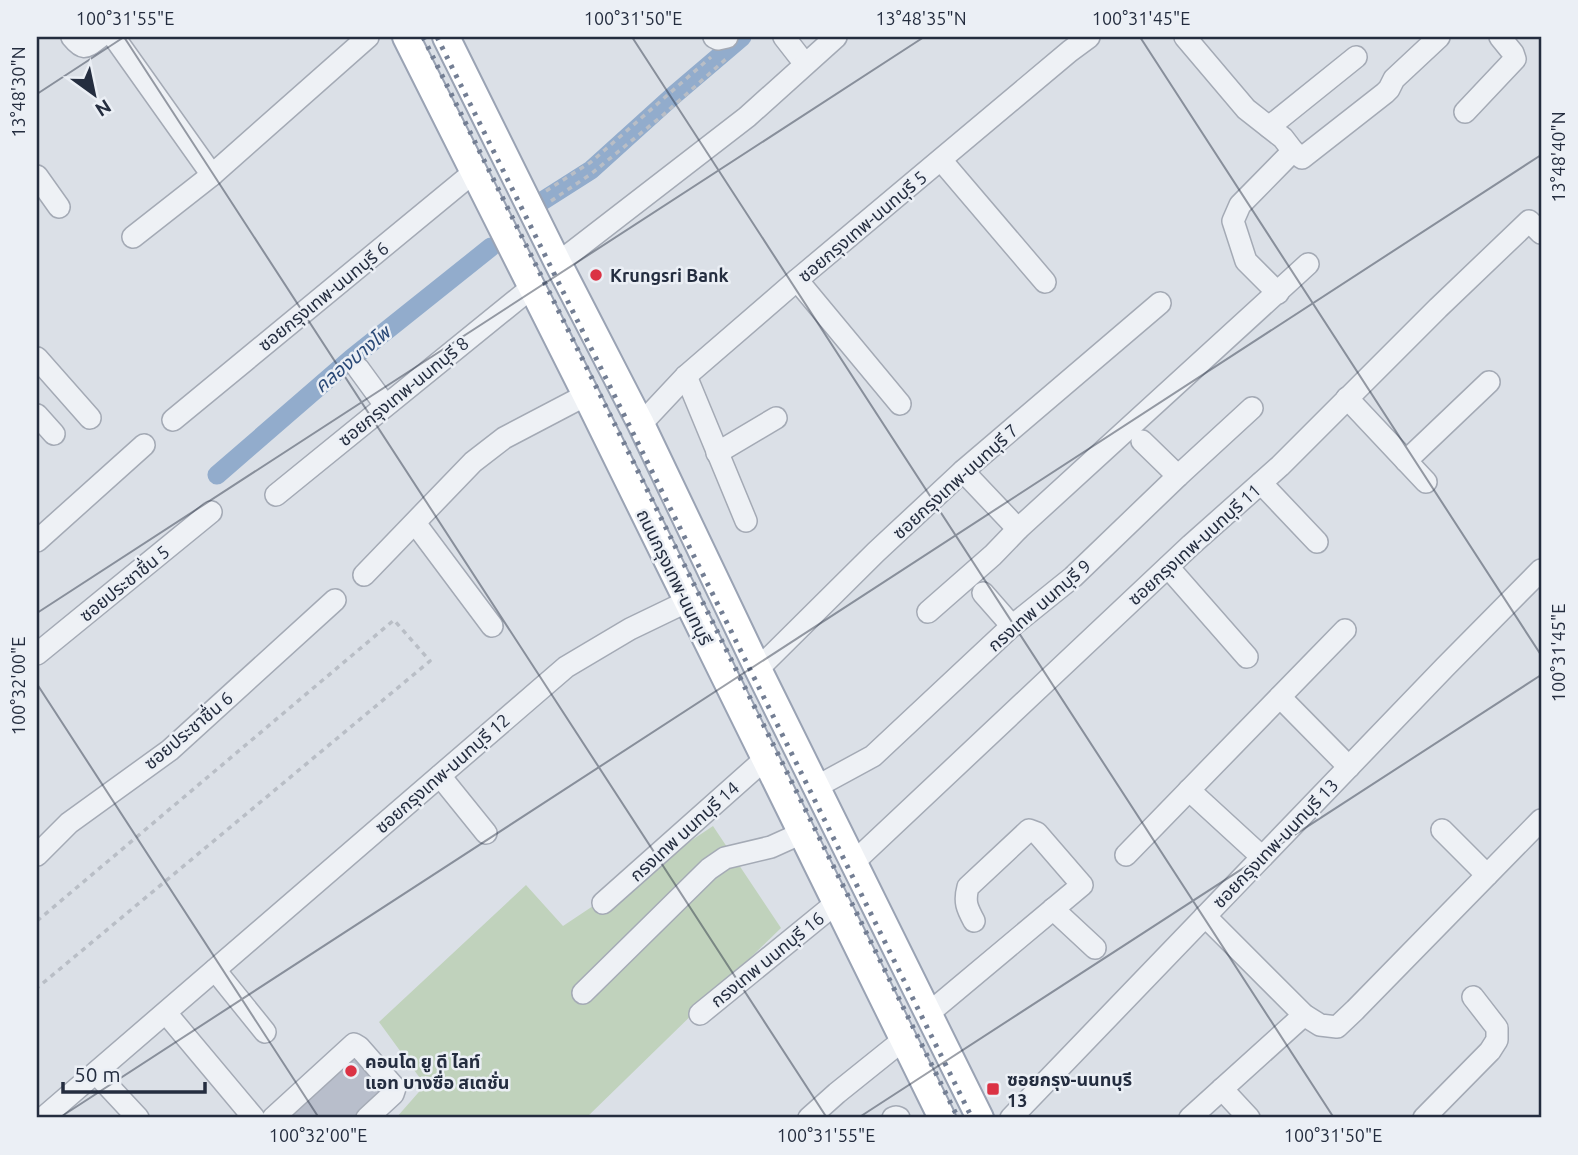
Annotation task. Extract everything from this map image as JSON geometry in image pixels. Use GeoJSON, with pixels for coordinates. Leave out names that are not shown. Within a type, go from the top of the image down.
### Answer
{"type":"FeatureCollection","features":[{"type":"Feature","properties":{"kind":"main road","name":"ถนนกรุงเทพ-นนทบุรี"},"geometry":{"type":"LineString","coordinates":[[406,37],[586,395],[942,1118]]}},
{"type":"Feature","properties":{"kind":"main road","name":"ถนนกรุงเทพ-นนทบุรี"},"geometry":{"type":"LineString","coordinates":[[446,37],[641,424],[758,669],[980,1118]]}},
{"type":"Feature","properties":{"kind":"main road"},"geometry":{"type":"LineString","coordinates":[[531,288],[561,268]]}},
{"type":"Feature","properties":{"kind":"street"},"geometry":{"type":"LineString","coordinates":[[72,37],[82,47],[87,47],[100,37]]}},
{"type":"Feature","properties":{"kind":"street"},"geometry":{"type":"LineString","coordinates":[[114,37],[212,175]]}},
{"type":"Feature","properties":{"kind":"street"},"geometry":{"type":"LineString","coordinates":[[133,237],[212,175],[368,37]]}},
{"type":"Feature","properties":{"kind":"street"},"geometry":{"type":"LineString","coordinates":[[784,37],[805,64]]}},
{"type":"Feature","properties":{"kind":"street"},"geometry":{"type":"LineString","coordinates":[[561,268],[747,117],[836,37]]}},
{"type":"Feature","properties":{"kind":"street","name":"ซอยกรุงเทพ-นนทบุรี 5"},"geometry":{"type":"LineString","coordinates":[[641,424],[686,376],[941,160],[1063,44],[1089,37]]}},
{"type":"Feature","properties":{"kind":"street"},"geometry":{"type":"LineString","coordinates":[[1185,37],[1245,109],[1283,138],[1300,157],[1305,157],[1385,93],[1394,79],[1439,37]]}},
{"type":"Feature","properties":{"kind":"street"},"geometry":{"type":"LineString","coordinates":[[1465,112],[1515,59],[1515,55],[1500,37]]}},
{"type":"Feature","properties":{"kind":"street"},"geometry":{"type":"LineString","coordinates":[[1269,127],[1356,57]]}},
{"type":"Feature","properties":{"kind":"street"},"geometry":{"type":"LineString","coordinates":[[1278,293],[1246,261],[1233,221],[1240,205],[1293,151]]}},
{"type":"Feature","properties":{"kind":"street"},"geometry":{"type":"LineString","coordinates":[[941,160],[1045,282]]}},
{"type":"Feature","properties":{"kind":"street","name":"ซอยกรุงเทพ-นนทบุรี 6"},"geometry":{"type":"LineString","coordinates":[[173,420],[474,172]]}},
{"type":"Feature","properties":{"kind":"street"},"geometry":{"type":"LineString","coordinates":[[37,176],[59,207]]}},
{"type":"Feature","properties":{"kind":"street","name":"ซอยกรุงเทพ-นนทบุรี 11"},"geometry":{"type":"LineString","coordinates":[[854,862],[1168,567],[1280,466],[1438,308],[1535,227]]}},
{"type":"Feature","properties":{"kind":"street"},"geometry":{"type":"LineString","coordinates":[[928,612],[1308,264]]}},
{"type":"Feature","properties":{"kind":"street"},"geometry":{"type":"LineString","coordinates":[[797,280],[900,404]]}},
{"type":"Feature","properties":{"kind":"street","name":"ซอยกรุงเทพ-นนทบุรี 8"},"geometry":{"type":"LineString","coordinates":[[276,495],[531,288]]}},
{"type":"Feature","properties":{"kind":"street","name":"ซอยกรุงเทพ-นนทบุรี 7"},"geometry":{"type":"LineString","coordinates":[[758,669],[876,552],[963,471],[1160,303]]}},
{"type":"Feature","properties":{"kind":"street"},"geometry":{"type":"LineString","coordinates":[[37,358],[90,418]]}},
{"type":"Feature","properties":{"kind":"street"},"geometry":{"type":"LineString","coordinates":[[358,368],[385,405]]}},
{"type":"Feature","properties":{"kind":"street"},"geometry":{"type":"LineString","coordinates":[[686,376],[746,521]]}},
{"type":"Feature","properties":{"kind":"street"},"geometry":{"type":"LineString","coordinates":[[1406,461],[1489,382]]}},
{"type":"Feature","properties":{"kind":"street"},"geometry":{"type":"LineString","coordinates":[[364,575],[473,462],[504,438],[586,395]]}},
{"type":"Feature","properties":{"kind":"street"},"geometry":{"type":"LineString","coordinates":[[1347,398],[1426,482]]}},
{"type":"Feature","properties":{"kind":"street","name":"กรงเทพ นนทบุรี 9"},"geometry":{"type":"LineString","coordinates":[[816,787],[873,756],[1012,626],[1073,577],[1252,408]]}},
{"type":"Feature","properties":{"kind":"street"},"geometry":{"type":"LineString","coordinates":[[37,415],[54,434]]}},
{"type":"Feature","properties":{"kind":"street"},"geometry":{"type":"LineString","coordinates":[[717,453],[776,418]]}},
{"type":"Feature","properties":{"kind":"street"},"geometry":{"type":"LineString","coordinates":[[1142,441],[1178,476]]}},
{"type":"Feature","properties":{"kind":"street"},"geometry":{"type":"LineString","coordinates":[[37,541],[144,445]]}},
{"type":"Feature","properties":{"kind":"street"},"geometry":{"type":"LineString","coordinates":[[963,471],[1018,529]]}},
{"type":"Feature","properties":{"kind":"street"},"geometry":{"type":"LineString","coordinates":[[1261,483],[1317,542]]}},
{"type":"Feature","properties":{"kind":"street","name":"ซอยประชาชื่น 5"},"geometry":{"type":"LineString","coordinates":[[37,654],[211,512]]}},
{"type":"Feature","properties":{"kind":"street"},"geometry":{"type":"LineString","coordinates":[[415,523],[492,626]]}},
{"type":"Feature","properties":{"kind":"street"},"geometry":{"type":"LineString","coordinates":[[1168,567],[1247,657]]}},
{"type":"Feature","properties":{"kind":"street","name":"ซอยกรุงเทพ-นนทบุรี 13"},"geometry":{"type":"LineString","coordinates":[[1011,1118],[1541,570]]}},
{"type":"Feature","properties":{"kind":"street"},"geometry":{"type":"LineString","coordinates":[[983,593],[1012,626]]}},
{"type":"Feature","properties":{"kind":"street","name":"ซอยประชาชื่น 6"},"geometry":{"type":"LineString","coordinates":[[37,855],[69,823],[170,750],[335,600]]}},
{"type":"Feature","properties":{"kind":"street","name":"ซอยกรุงเทพ-นนทบุรี 12"},"geometry":{"type":"LineString","coordinates":[[43,1118],[566,667],[630,629],[686,601]]}},
{"type":"Feature","properties":{"kind":"street"},"geometry":{"type":"LineString","coordinates":[[1126,855],[1345,630]]}},
{"type":"Feature","properties":{"kind":"street"},"geometry":{"type":"LineString","coordinates":[[1280,697],[1349,767]]}},
{"type":"Feature","properties":{"kind":"street","name":"กรงเทพ นนทบุรี 14"},"geometry":{"type":"LineString","coordinates":[[603,903],[765,759]]}},
{"type":"Feature","properties":{"kind":"street"},"geometry":{"type":"LineString","coordinates":[[440,776],[486,833]]}},
{"type":"Feature","properties":{"kind":"street"},"geometry":{"type":"LineString","coordinates":[[1189,790],[1262,857]]}},
{"type":"Feature","properties":{"kind":"street"},"geometry":{"type":"LineString","coordinates":[[1205,916],[1304,1014],[1320,1025],[1337,1027],[1541,820]]}},
{"type":"Feature","properties":{"kind":"street"},"geometry":{"type":"LineString","coordinates":[[929,1013],[1083,885],[1037,833],[1029,830],[968,887],[965,906],[974,921]]}},
{"type":"Feature","properties":{"kind":"street"},"geometry":{"type":"LineString","coordinates":[[1442,830],[1487,875]]}},
{"type":"Feature","properties":{"kind":"street"},"geometry":{"type":"LineString","coordinates":[[583,993],[709,869],[725,858],[771,847],[802,833]]}},
{"type":"Feature","properties":{"kind":"street","name":"กรงเทพ นนทบุรี 16"},"geometry":{"type":"LineString","coordinates":[[699,1014],[835,904]]}},
{"type":"Feature","properties":{"kind":"street"},"geometry":{"type":"LineString","coordinates":[[1053,909],[1095,948]]}},
{"type":"Feature","properties":{"kind":"street"},"geometry":{"type":"LineString","coordinates":[[215,970],[265,1031]]}},
{"type":"Feature","properties":{"kind":"street"},"geometry":{"type":"LineString","coordinates":[[1424,1118],[1490,1051],[1497,1040],[1497,1028],[1473,997]]}},
{"type":"Feature","properties":{"kind":"street"},"geometry":{"type":"LineString","coordinates":[[166,1013],[254,1118]]}},
{"type":"Feature","properties":{"kind":"street"},"geometry":{"type":"LineString","coordinates":[[1191,1118],[1304,1014]]}},
{"type":"Feature","properties":{"kind":"street"},"geometry":{"type":"LineString","coordinates":[[809,1118],[903,1040]]}},
{"type":"Feature","properties":{"kind":"street"},"geometry":{"type":"LineString","coordinates":[[273,1118],[355,1044],[395,1088],[393,1094],[367,1118]]}},
{"type":"Feature","properties":{"kind":"street"},"geometry":{"type":"LineString","coordinates":[[96,1073],[138,1118]]}},
{"type":"Feature","properties":{"kind":"street"},"geometry":{"type":"LineString","coordinates":[[1223,1089],[1249,1118]]}},
{"type":"Feature","properties":{"kind":"street"},"geometry":{"type":"LineString","coordinates":[[893,1118],[898,1118]]}},
{"type":"Feature","properties":{"kind":"path"},"geometry":{"type":"LineString","coordinates":[[531,209],[591,162],[723,45]]}},
{"type":"Feature","properties":{"kind":"path"},"geometry":{"type":"LineString","coordinates":[[531,209],[591,174],[663,115],[723,45]]}},
{"type":"Feature","properties":{"kind":"path"},"geometry":{"type":"LineString","coordinates":[[37,921],[394,620],[429,661],[37,988]]}},
{"type":"Feature","properties":{"kind":"green space"},"geometry":{"type":"Polygon","coordinates":[[[713,826],[781,928],[586,1118],[396,1118],[425,1085],[379,1022],[526,885],[563,926],[713,826]]]}},
{"type":"Feature","properties":{"kind":"building","name":"คอนโด ยู ดี ไลท์ แอท บางซื่อ สเตชั่น"},"geometry":{"type":"Polygon","coordinates":[[[352,1053],[385,1089],[353,1118],[281,1118],[352,1053]]]}},
{"type":"Feature","properties":{"kind":"waterway","name":"คลองบางโพ"},"geometry":{"type":"LineString","coordinates":[[536,205],[591,170],[742,37]]}},
{"type":"Feature","properties":{"kind":"waterway","name":"คลองบางโพ"},"geometry":{"type":"LineString","coordinates":[[217,475],[352,358],[491,247]]}},
{"type":"Feature","properties":{"kind":"railway"},"geometry":{"type":"LineString","coordinates":[[423,37],[958,1118]]}},
{"type":"Feature","properties":{"kind":"railway"},"geometry":{"type":"LineString","coordinates":[[437,37],[972,1118]]}},
{"type":"Feature","properties":{"kind":"place","name":"Krungsri Bank"},"geometry":{"type":"Point","coordinates":[596,275]}},
{"type":"Feature","properties":{"kind":"place","name":"คอนโด ยู ดี ไลท์ แอท บางซื่อ สเตชั่น"},"geometry":{"type":"Point","coordinates":[351,1071]}},
{"type":"Feature","properties":{"kind":"place","name":"ซอยกรุง-นนทบุรี 13"},"geometry":{"type":"Point","coordinates":[993,1089]}}]}
